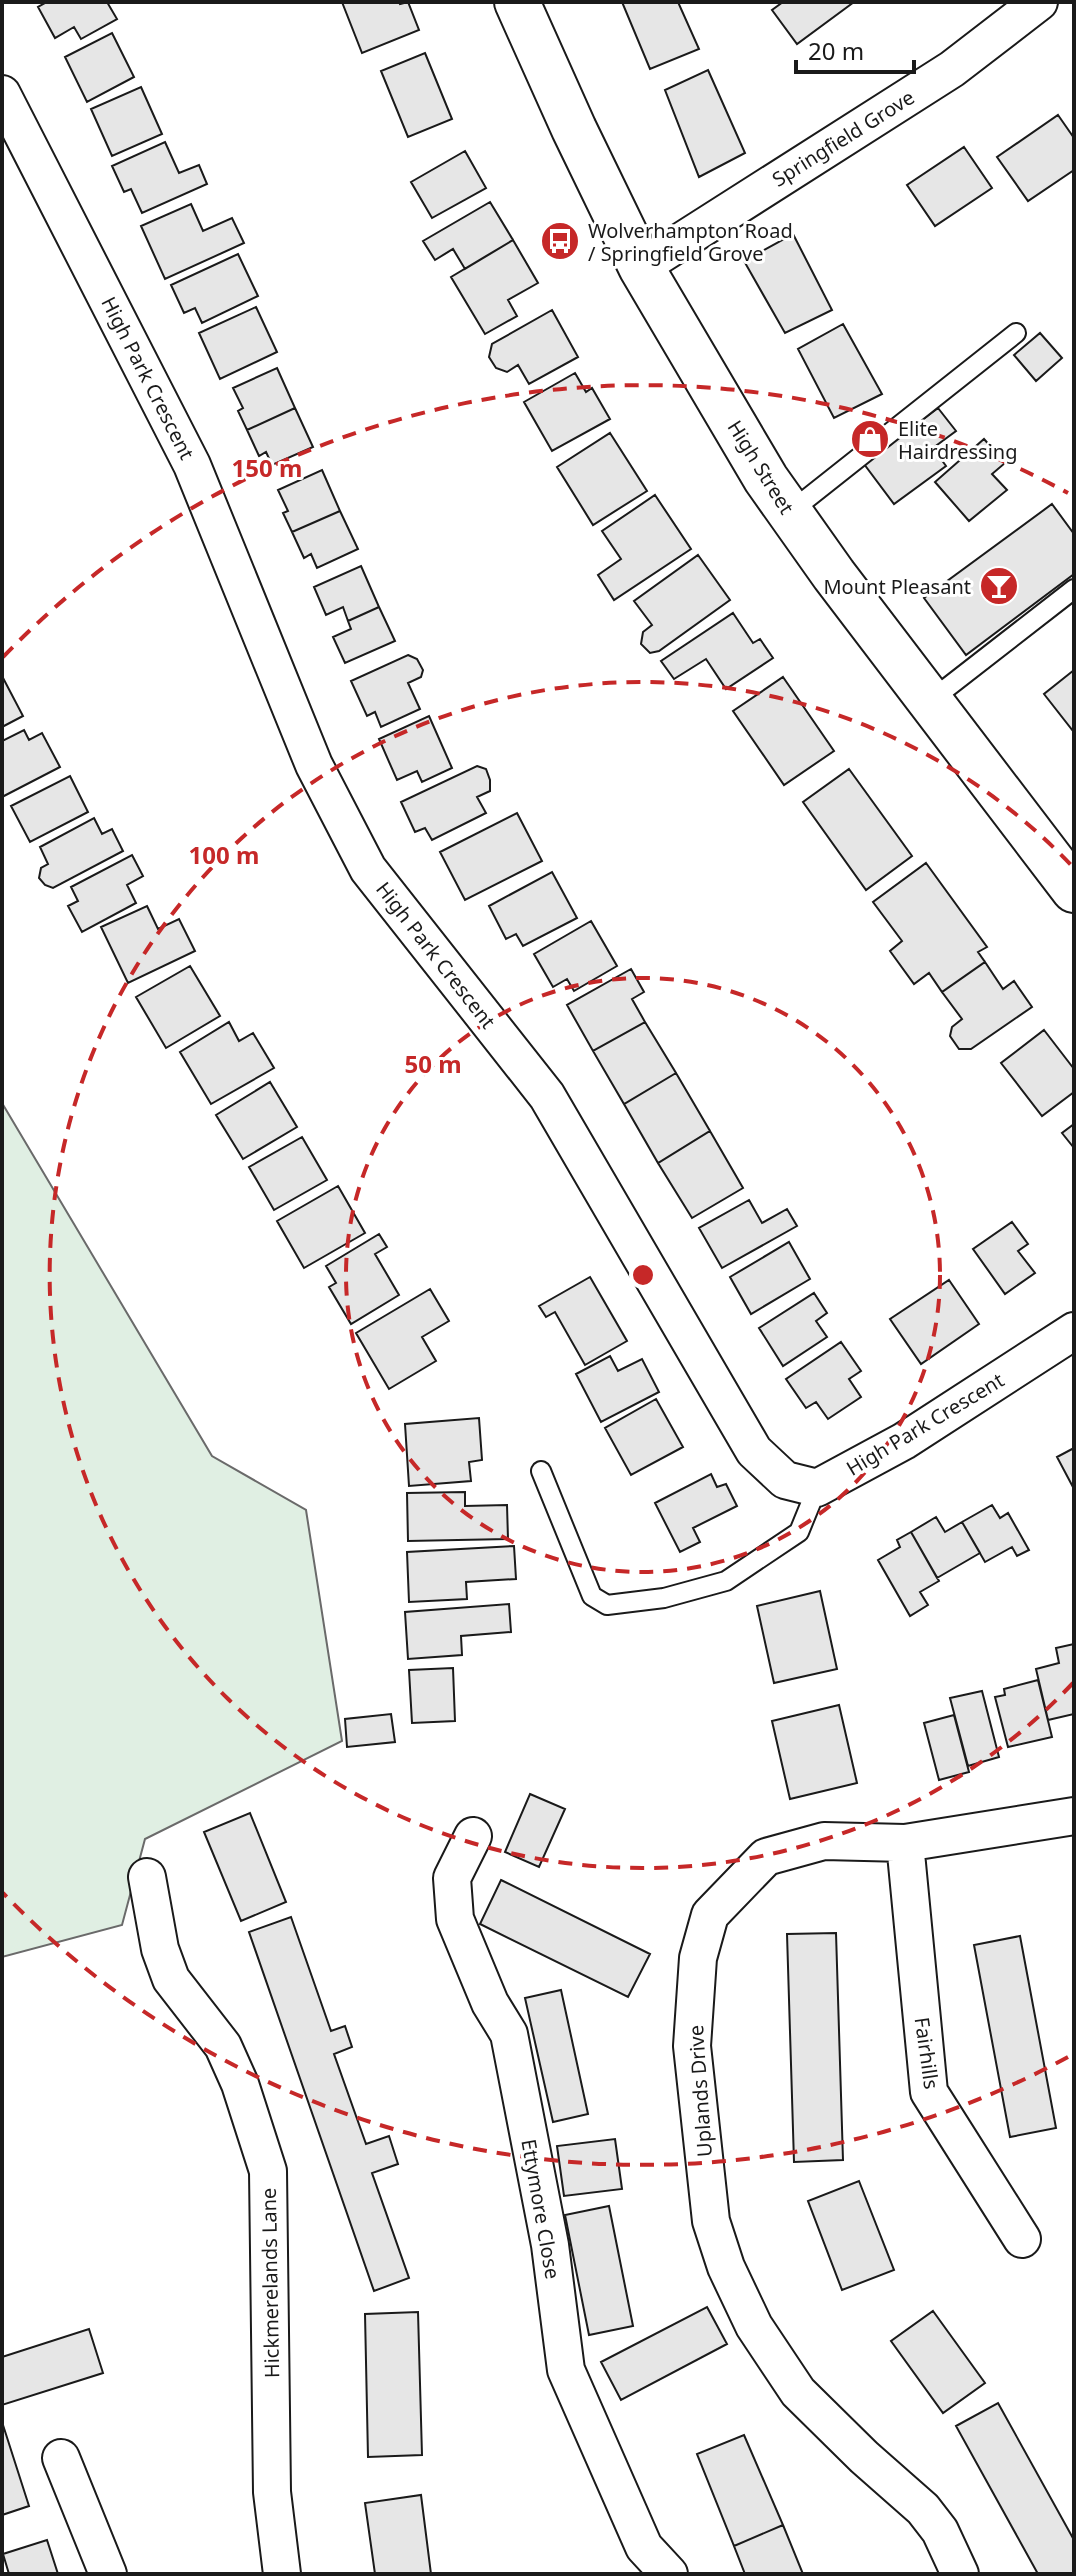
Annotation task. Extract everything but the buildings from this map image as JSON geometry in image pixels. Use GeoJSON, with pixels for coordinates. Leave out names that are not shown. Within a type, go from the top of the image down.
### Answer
{"type":"FeatureCollection","features":[{"type":"Feature","properties":{"kind":"main road","name":"High Street"},"geometry":{"type":"LineString","coordinates":[[517,2],[641,267],[766,479],[834,575],[1074,890]]}},
{"type":"Feature","properties":{"kind":"street","name":"Springfield Grove"},"geometry":{"type":"LineString","coordinates":[[641,267],[952,69],[1039,2]]}},
{"type":"Feature","properties":{"kind":"street","name":"High Park Crescent"},"geometry":{"type":"LineString","coordinates":[[2,94],[192,465],[314,765],[368,869],[547,1096],[754,1451],[785,1480],[817,1488],[904,1441],[1074,1331]]}},
{"type":"Feature","properties":{"kind":"street","name":"Uplands Drive"},"geometry":{"type":"LineString","coordinates":[[960,2574],[940,2531],[923,2509],[798,2392],[754,2326],[726,2267],[711,2221],[692,2046],[698,1958],[710,1915],[766,1857],[824,1841],[905,1843],[1074,1816]]}},
{"type":"Feature","properties":{"kind":"street","name":"Ettymore Close"},"geometry":{"type":"LineString","coordinates":[[473,1836],[452,1878],[455,1919],[490,2003],[509,2034],[550,2245],[566,2370],[644,2547],[669,2574]]}},
{"type":"Feature","properties":{"kind":"street","name":"Fairhills"},"geometry":{"type":"LineString","coordinates":[[905,1843],[929,2092],[1022,2239]]}},
{"type":"Feature","properties":{"kind":"street","name":"Hickmerelands Lane"},"geometry":{"type":"LineString","coordinates":[[147,1877],[160,1949],[171,1979],[223,2046],[240,2084],[268,2171],[272,2492],[282,2574]]}},
{"type":"Feature","properties":{"kind":"street"},"geometry":{"type":"LineString","coordinates":[[61,2458],[108,2574]]}},
{"type":"Feature","properties":{"kind":"lane"},"geometry":{"type":"LineString","coordinates":[[790,512],[1016,333]]}},
{"type":"Feature","properties":{"kind":"lane"},"geometry":{"type":"LineString","coordinates":[[930,701],[1074,589]]}},
{"type":"Feature","properties":{"kind":"lane"},"geometry":{"type":"LineString","coordinates":[[541,1471],[592,1596],[607,1605],[664,1598],[726,1581],[799,1532],[817,1488]]}},
{"type":"Feature","properties":{"kind":"green space"},"geometry":{"type":"Polygon","coordinates":[[[2,1103],[212,1456],[306,1510],[342,1741],[145,1839],[122,1925],[2,1957],[2,1103]]]}},
{"type":"Feature","properties":{"kind":"place","name":"Wolverhampton Road / Springfield Grove"},"geometry":{"type":"Point","coordinates":[560,241]}},
{"type":"Feature","properties":{"kind":"place","name":"Elite Hairdressing"},"geometry":{"type":"Point","coordinates":[870,439]}},
{"type":"Feature","properties":{"kind":"place","name":"Mount Pleasant"},"geometry":{"type":"Point","coordinates":[999,586]}}]}
